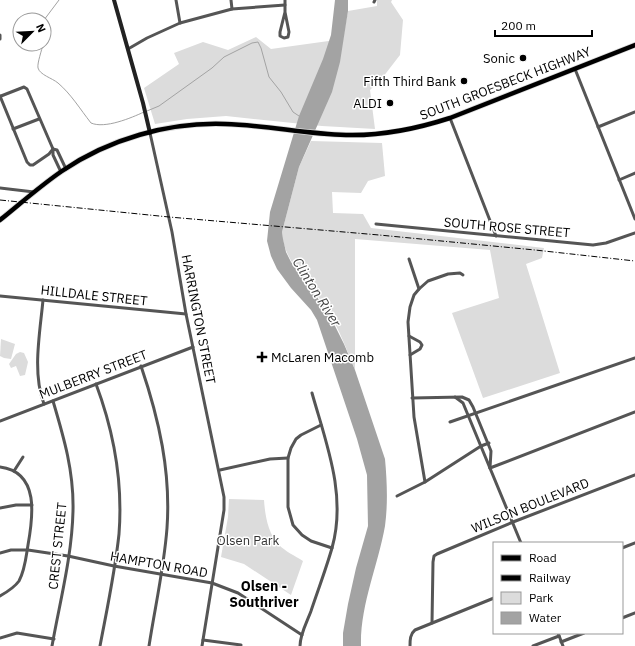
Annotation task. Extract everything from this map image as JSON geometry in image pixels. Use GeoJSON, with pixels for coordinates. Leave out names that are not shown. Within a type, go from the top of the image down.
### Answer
{"type":"FeatureCollection","features":[{"type":"Feature","properties":{"kind":"main road","name":"SOUTH GROESBECK HIGHWAY"},"geometry":{"type":"LineString","coordinates":[[0,220],[61,172],[80,160],[113,144],[150,132],[177,127],[212,124],[241,125],[319,134],[355,136],[384,134],[415,128],[450,118],[635,45]]}},
{"type":"Feature","properties":{"kind":"street","name":"HARRINGTON STREET"},"geometry":{"type":"LineString","coordinates":[[114,0],[147,118],[172,232],[186,314],[220,470],[224,497],[224,510],[202,646]]}},
{"type":"Feature","properties":{"kind":"street"},"geometry":{"type":"LineString","coordinates":[[176,0],[180,23]]}},
{"type":"Feature","properties":{"kind":"street"},"geometry":{"type":"LineString","coordinates":[[231,0],[232,9]]}},
{"type":"Feature","properties":{"kind":"street"},"geometry":{"type":"LineString","coordinates":[[285,0],[285,12],[289,32],[288,37],[284,38],[280,36],[280,32],[285,12]]}},
{"type":"Feature","properties":{"kind":"street"},"geometry":{"type":"LineString","coordinates":[[128,49],[147,38],[180,23],[232,9],[285,5]]}},
{"type":"Feature","properties":{"kind":"street"},"geometry":{"type":"LineString","coordinates":[[0,35],[0,40]]}},
{"type":"Feature","properties":{"kind":"street"},"geometry":{"type":"LineString","coordinates":[[575,69],[635,220]]}},
{"type":"Feature","properties":{"kind":"street"},"geometry":{"type":"LineString","coordinates":[[53,149],[49,154],[33,165],[27,162],[0,95],[26,88],[28,90],[53,149],[53,155],[61,172]]}},
{"type":"Feature","properties":{"kind":"street"},"geometry":{"type":"LineString","coordinates":[[598,127],[635,112]]}},
{"type":"Feature","properties":{"kind":"street"},"geometry":{"type":"LineString","coordinates":[[450,118],[496,236]]}},
{"type":"Feature","properties":{"kind":"street"},"geometry":{"type":"LineString","coordinates":[[13,129],[40,119]]}},
{"type":"Feature","properties":{"kind":"street"},"geometry":{"type":"LineString","coordinates":[[53,149],[57,150],[66,169]]}},
{"type":"Feature","properties":{"kind":"street"},"geometry":{"type":"LineString","coordinates":[[619,180],[635,173]]}},
{"type":"Feature","properties":{"kind":"street"},"geometry":{"type":"LineString","coordinates":[[0,188],[35,192]]}},
{"type":"Feature","properties":{"kind":"street","name":"SOUTH ROSE STREET"},"geometry":{"type":"LineString","coordinates":[[376,224],[593,245],[606,243],[635,232]]}},
{"type":"Feature","properties":{"kind":"street"},"geometry":{"type":"LineString","coordinates":[[409,259],[419,289]]}},
{"type":"Feature","properties":{"kind":"street"},"geometry":{"type":"LineString","coordinates":[[425,482],[416,434],[412,398],[408,322],[411,301],[419,289],[428,281],[438,276],[454,273],[462,274]]}},
{"type":"Feature","properties":{"kind":"street","name":"HILLDALE STREET"},"geometry":{"type":"LineString","coordinates":[[0,296],[186,314]]}},
{"type":"Feature","properties":{"kind":"street"},"geometry":{"type":"LineString","coordinates":[[43,300],[38,376],[44,404]]}},
{"type":"Feature","properties":{"kind":"street"},"geometry":{"type":"LineString","coordinates":[[409,336],[420,342],[422,345],[420,349],[410,355]]}},
{"type":"Feature","properties":{"kind":"street","name":"MULBERRY STREET"},"geometry":{"type":"LineString","coordinates":[[0,421],[193,347]]}},
{"type":"Feature","properties":{"kind":"street"},"geometry":{"type":"LineString","coordinates":[[450,422],[635,358]]}},
{"type":"Feature","properties":{"kind":"street"},"geometry":{"type":"LineString","coordinates":[[141,366],[157,417],[166,470],[168,508],[161,574],[148,646]]}},
{"type":"Feature","properties":{"kind":"street"},"geometry":{"type":"LineString","coordinates":[[96,384],[112,431],[120,491],[119,519],[114,566],[100,646]]}},
{"type":"Feature","properties":{"kind":"street"},"geometry":{"type":"LineString","coordinates":[[300,646],[302,635],[323,578],[335,534],[337,491],[333,467],[312,393]]}},
{"type":"Feature","properties":{"kind":"street"},"geometry":{"type":"LineString","coordinates":[[456,397],[462,402],[468,415],[521,542]]}},
{"type":"Feature","properties":{"kind":"street"},"geometry":{"type":"LineString","coordinates":[[412,398],[462,397],[471,402],[489,443],[492,456],[490,468]]}},
{"type":"Feature","properties":{"kind":"street","name":"CREST STREET"},"geometry":{"type":"LineString","coordinates":[[52,646],[68,556],[73,511],[71,478],[65,441],[53,401]]}},
{"type":"Feature","properties":{"kind":"street"},"geometry":{"type":"LineString","coordinates":[[490,468],[635,412]]}},
{"type":"Feature","properties":{"kind":"street"},"geometry":{"type":"LineString","coordinates":[[321,425],[304,433],[296,439],[291,448],[288,458],[288,507],[291,520],[298,531],[306,538],[332,548]]}},
{"type":"Feature","properties":{"kind":"street"},"geometry":{"type":"LineString","coordinates":[[398,496],[425,482],[481,446],[489,443]]}},
{"type":"Feature","properties":{"kind":"street"},"geometry":{"type":"LineString","coordinates":[[14,471],[23,457]]}},
{"type":"Feature","properties":{"kind":"street"},"geometry":{"type":"LineString","coordinates":[[220,470],[270,459],[288,458]]}},
{"type":"Feature","properties":{"kind":"street"},"geometry":{"type":"LineString","coordinates":[[0,467],[14,471],[21,477],[30,493],[32,505],[31,526],[25,565],[20,579],[12,588],[0,596]]}},
{"type":"Feature","properties":{"kind":"street","name":"WILSON BOULEVARD"},"geometry":{"type":"LineString","coordinates":[[432,623],[434,556],[513,522],[635,475]]}},
{"type":"Feature","properties":{"kind":"street"},"geometry":{"type":"LineString","coordinates":[[0,508],[16,505],[32,505]]}},
{"type":"Feature","properties":{"kind":"street"},"geometry":{"type":"LineString","coordinates":[[623,548],[635,543]]}},
{"type":"Feature","properties":{"kind":"street","name":"HAMPTON ROAD"},"geometry":{"type":"LineString","coordinates":[[0,553],[11,550],[28,550],[68,556],[212,584],[238,593],[302,635]]}},
{"type":"Feature","properties":{"kind":"street"},"geometry":{"type":"LineString","coordinates":[[410,646],[412,633],[415,630],[493,598]]}},
{"type":"Feature","properties":{"kind":"street"},"geometry":{"type":"LineString","coordinates":[[623,618],[635,613]]}},
{"type":"Feature","properties":{"kind":"street"},"geometry":{"type":"LineString","coordinates":[[0,638],[16,633],[54,639]]}},
{"type":"Feature","properties":{"kind":"street"},"geometry":{"type":"LineString","coordinates":[[533,646],[558,634],[563,646]]}},
{"type":"Feature","properties":{"kind":"street"},"geometry":{"type":"LineString","coordinates":[[561,642],[581,634]]}},
{"type":"Feature","properties":{"kind":"street"},"geometry":{"type":"LineString","coordinates":[[203,640],[241,645]]}},
{"type":"Feature","properties":{"kind":"green space"},"geometry":{"type":"Polygon","coordinates":[[[377,0],[392,0],[391,2],[403,20],[400,55],[383,77],[370,90],[375,129],[322,126],[226,116],[187,119],[155,124],[144,88],[179,64],[174,53],[203,42],[228,50],[256,37],[271,49],[343,39],[348,11],[377,6],[377,0]]]}},
{"type":"Feature","properties":{"kind":"green space"},"geometry":{"type":"Polygon","coordinates":[[[311,141],[382,143],[385,176],[368,181],[361,193],[332,192],[333,213],[363,214],[371,228],[544,248],[542,258],[526,264],[560,373],[483,398],[452,313],[499,298],[490,250],[355,239],[355,370],[332,318],[322,301],[293,264],[284,244],[282,232],[299,167],[311,141]]]}},
{"type":"Feature","properties":{"kind":"green space"},"geometry":{"type":"Polygon","coordinates":[[[1,339],[15,344],[11,359],[0,356],[1,339]]]}},
{"type":"Feature","properties":{"kind":"green space"},"geometry":{"type":"Polygon","coordinates":[[[20,352],[24,353],[28,362],[25,375],[20,376],[16,366],[11,368],[9,364],[16,354],[20,352]]]}},
{"type":"Feature","properties":{"kind":"green space","name":"Olsen Park"},"geometry":{"type":"Polygon","coordinates":[[[229,499],[264,500],[268,524],[275,541],[284,549],[303,561],[291,595],[244,564],[221,557],[228,517],[229,499]]]}},
{"type":"Feature","properties":{"kind":"water"},"geometry":{"type":"Polygon","coordinates":[[[335,0],[348,0],[348,11],[340,62],[332,92],[299,167],[282,232],[286,252],[291,262],[328,312],[344,344],[355,370],[385,459],[387,509],[385,526],[363,616],[361,646],[343,646],[343,633],[356,568],[368,526],[367,475],[357,439],[317,320],[311,310],[291,288],[277,269],[271,256],[267,241],[270,212],[299,116],[323,59],[331,35],[335,0]]]}},
{"type":"Feature","properties":{"kind":"waterway"},"geometry":{"type":"LineString","coordinates":[[50,12],[59,0]]}},
{"type":"Feature","properties":{"kind":"waterway"},"geometry":{"type":"LineString","coordinates":[[147,111],[159,106],[212,68],[224,57],[252,43],[258,42],[269,77],[281,92],[293,112],[299,116]]}},
{"type":"Feature","properties":{"kind":"waterway"},"geometry":{"type":"LineString","coordinates":[[41,52],[38,63],[39,70],[63,87],[91,123],[103,125],[110,124],[125,120],[144,112]]}},
{"type":"Feature","properties":{"kind":"railway"},"geometry":{"type":"LineString","coordinates":[[0,200],[169,217],[379,235],[635,261]]}},
{"type":"Feature","properties":{"kind":"place","name":"Sonic"},"geometry":{"type":"Point","coordinates":[523,58]}},
{"type":"Feature","properties":{"kind":"place","name":"Fifth Third Bank"},"geometry":{"type":"Point","coordinates":[464,81]}},
{"type":"Feature","properties":{"kind":"place","name":"ALDI"},"geometry":{"type":"Point","coordinates":[390,103]}},
{"type":"Feature","properties":{"kind":"place","name":"McLaren Macomb"},"geometry":{"type":"Point","coordinates":[262,357]}},
{"type":"Feature","properties":{"kind":"district","name":"Olsen - Southriver"},"geometry":{"type":"Point","coordinates":[264,594]}},
{"type":"Feature","properties":{"kind":"water label","name":"Clinton River"},"geometry":{"type":"Point","coordinates":[317,292]}}]}
